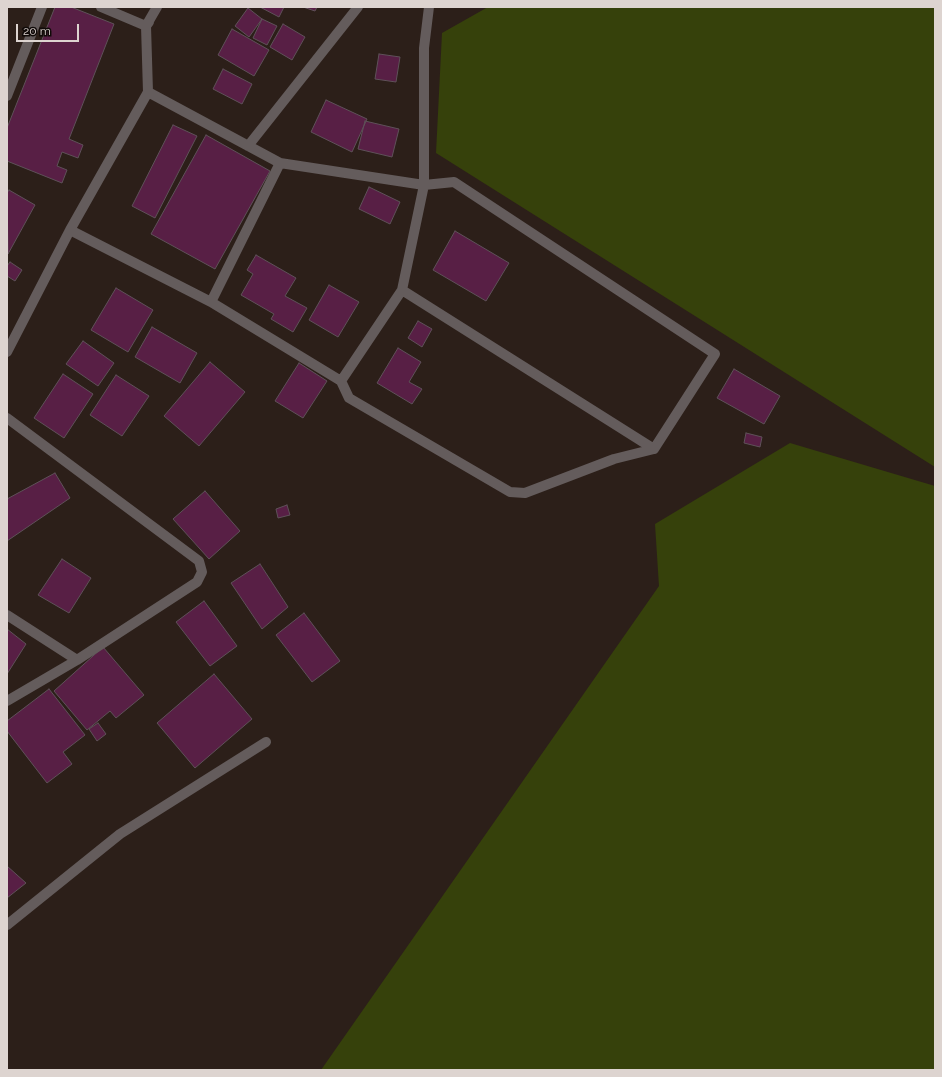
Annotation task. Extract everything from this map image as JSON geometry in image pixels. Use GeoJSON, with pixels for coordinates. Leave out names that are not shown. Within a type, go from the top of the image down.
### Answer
{"type":"FeatureCollection","features":[{"type":"Feature","properties":{"kind":"street"},"geometry":{"type":"LineString","coordinates":[[7,96],[42,7]]}},
{"type":"Feature","properties":{"kind":"street"},"geometry":{"type":"LineString","coordinates":[[101,7],[146,26]]}},
{"type":"Feature","properties":{"kind":"street"},"geometry":{"type":"LineString","coordinates":[[7,352],[70,230],[148,92],[146,26],[157,7]]}},
{"type":"Feature","properties":{"kind":"street"},"geometry":{"type":"LineString","coordinates":[[146,26],[161,7]]}},
{"type":"Feature","properties":{"kind":"street"},"geometry":{"type":"LineString","coordinates":[[248,146],[358,7]]}},
{"type":"Feature","properties":{"kind":"street"},"geometry":{"type":"LineString","coordinates":[[341,381],[402,290],[424,185],[424,48],[428,7]]}},
{"type":"Feature","properties":{"kind":"street"},"geometry":{"type":"LineString","coordinates":[[70,230],[211,302],[341,381],[349,398],[510,492],[525,493],[614,459],[654,449],[715,354],[454,182],[424,185],[280,163],[148,92]]}},
{"type":"Feature","properties":{"kind":"street"},"geometry":{"type":"LineString","coordinates":[[211,302],[280,163]]}},
{"type":"Feature","properties":{"kind":"street"},"geometry":{"type":"LineString","coordinates":[[402,290],[654,449]]}},
{"type":"Feature","properties":{"kind":"street"},"geometry":{"type":"LineString","coordinates":[[7,418],[194,557],[199,561],[202,572],[197,582],[77,660],[7,701]]}},
{"type":"Feature","properties":{"kind":"street"},"geometry":{"type":"LineString","coordinates":[[7,615],[77,660]]}},
{"type":"Feature","properties":{"kind":"street"},"geometry":{"type":"LineString","coordinates":[[7,925],[120,834],[266,742]]}},
{"type":"Feature","properties":{"kind":"green space"},"geometry":{"type":"Polygon","coordinates":[[[488,7],[935,7],[935,467],[436,153],[442,33],[488,7]]]}},
{"type":"Feature","properties":{"kind":"green space"},"geometry":{"type":"Polygon","coordinates":[[[790,443],[935,486],[935,1070],[321,1070],[659,586],[655,524],[790,443]]]}},
{"type":"Feature","properties":{"kind":"building"},"geometry":{"type":"Polygon","coordinates":[[[55,7],[71,7],[114,24],[69,139],[83,145],[78,158],[62,152],[57,166],[67,170],[62,183],[7,161],[7,128],[55,7]]]}},
{"type":"Feature","properties":{"kind":"building"},"geometry":{"type":"Polygon","coordinates":[[[260,7],[284,7],[279,17],[260,7]]]}},
{"type":"Feature","properties":{"kind":"building"},"geometry":{"type":"Polygon","coordinates":[[[303,7],[317,7],[315,11],[303,7]]]}},
{"type":"Feature","properties":{"kind":"building"},"geometry":{"type":"Polygon","coordinates":[[[248,8],[262,19],[249,37],[235,26],[248,8]]]}},
{"type":"Feature","properties":{"kind":"building"},"geometry":{"type":"Polygon","coordinates":[[[262,19],[277,26],[267,45],[253,38],[262,19]]]}},
{"type":"Feature","properties":{"kind":"building"},"geometry":{"type":"Polygon","coordinates":[[[283,24],[305,37],[292,60],[270,47],[283,24]]]}},
{"type":"Feature","properties":{"kind":"building"},"geometry":{"type":"Polygon","coordinates":[[[232,29],[269,50],[254,76],[218,55],[232,29]]]}},
{"type":"Feature","properties":{"kind":"building"},"geometry":{"type":"Polygon","coordinates":[[[379,54],[400,57],[396,82],[375,79],[379,54]]]}},
{"type":"Feature","properties":{"kind":"building"},"geometry":{"type":"Polygon","coordinates":[[[223,69],[252,84],[242,104],[213,89],[223,69]]]}},
{"type":"Feature","properties":{"kind":"building"},"geometry":{"type":"Polygon","coordinates":[[[326,100],[367,119],[352,152],[311,132],[326,100]]]}},
{"type":"Feature","properties":{"kind":"building"},"geometry":{"type":"Polygon","coordinates":[[[365,121],[399,129],[392,157],[358,149],[365,121]]]}},
{"type":"Feature","properties":{"kind":"building"},"geometry":{"type":"Polygon","coordinates":[[[173,125],[197,136],[155,218],[132,206],[173,125]]]}},
{"type":"Feature","properties":{"kind":"building"},"geometry":{"type":"Polygon","coordinates":[[[206,135],[270,171],[215,269],[151,234],[206,135]]]}},
{"type":"Feature","properties":{"kind":"building"},"geometry":{"type":"Polygon","coordinates":[[[369,187],[400,202],[390,224],[359,209],[369,187]]]}},
{"type":"Feature","properties":{"kind":"building"},"geometry":{"type":"Polygon","coordinates":[[[9,190],[35,205],[8,254],[7,193],[9,190]]]}},
{"type":"Feature","properties":{"kind":"building"},"geometry":{"type":"Polygon","coordinates":[[[455,231],[509,263],[486,301],[433,270],[455,231]]]}},
{"type":"Feature","properties":{"kind":"building"},"geometry":{"type":"Polygon","coordinates":[[[256,255],[296,278],[285,296],[307,308],[293,332],[271,319],[274,314],[241,295],[253,274],[247,270],[256,255]]]}},
{"type":"Feature","properties":{"kind":"building"},"geometry":{"type":"Polygon","coordinates":[[[10,262],[22,270],[15,281],[7,276],[7,266],[10,262]]]}},
{"type":"Feature","properties":{"kind":"building"},"geometry":{"type":"Polygon","coordinates":[[[329,285],[359,302],[338,337],[309,320],[329,285]]]}},
{"type":"Feature","properties":{"kind":"building"},"geometry":{"type":"Polygon","coordinates":[[[116,288],[153,310],[128,352],[91,330],[116,288]]]}},
{"type":"Feature","properties":{"kind":"building"},"geometry":{"type":"Polygon","coordinates":[[[418,321],[432,329],[422,347],[408,338],[418,321]]]}},
{"type":"Feature","properties":{"kind":"building"},"geometry":{"type":"Polygon","coordinates":[[[152,327],[197,353],[180,383],[135,357],[152,327]]]}},
{"type":"Feature","properties":{"kind":"building"},"geometry":{"type":"Polygon","coordinates":[[[83,341],[114,363],[98,386],[66,364],[83,341]]]}},
{"type":"Feature","properties":{"kind":"building"},"geometry":{"type":"Polygon","coordinates":[[[398,348],[421,362],[409,382],[422,389],[412,404],[377,383],[398,348]]]}},
{"type":"Feature","properties":{"kind":"building"},"geometry":{"type":"Polygon","coordinates":[[[210,362],[245,392],[199,446],[164,416],[210,362]]]}},
{"type":"Feature","properties":{"kind":"building"},"geometry":{"type":"Polygon","coordinates":[[[299,363],[327,381],[303,418],[275,401],[299,363]]]}},
{"type":"Feature","properties":{"kind":"building"},"geometry":{"type":"Polygon","coordinates":[[[734,369],[780,396],[764,424],[717,398],[734,369]]]}},
{"type":"Feature","properties":{"kind":"building"},"geometry":{"type":"Polygon","coordinates":[[[63,374],[93,394],[64,438],[34,418],[63,374]]]}},
{"type":"Feature","properties":{"kind":"building"},"geometry":{"type":"Polygon","coordinates":[[[116,375],[149,396],[122,436],[90,415],[116,375]]]}},
{"type":"Feature","properties":{"kind":"building"},"geometry":{"type":"Polygon","coordinates":[[[746,433],[762,437],[760,447],[744,443],[746,433]]]}},
{"type":"Feature","properties":{"kind":"building"},"geometry":{"type":"Polygon","coordinates":[[[55,473],[70,498],[7,541],[7,499],[55,473]]]}},
{"type":"Feature","properties":{"kind":"building"},"geometry":{"type":"Polygon","coordinates":[[[205,491],[240,531],[209,559],[173,519],[205,491]]]}},
{"type":"Feature","properties":{"kind":"building"},"geometry":{"type":"Polygon","coordinates":[[[287,505],[290,515],[278,518],[276,509],[287,505]]]}},
{"type":"Feature","properties":{"kind":"building"},"geometry":{"type":"Polygon","coordinates":[[[62,559],[91,578],[69,613],[38,595],[62,559]]]}},
{"type":"Feature","properties":{"kind":"building"},"geometry":{"type":"Polygon","coordinates":[[[260,564],[288,607],[262,629],[231,583],[260,564]]]}},
{"type":"Feature","properties":{"kind":"building"},"geometry":{"type":"Polygon","coordinates":[[[204,601],[237,646],[210,666],[176,622],[204,601]]]}},
{"type":"Feature","properties":{"kind":"building"},"geometry":{"type":"Polygon","coordinates":[[[304,613],[340,661],[312,682],[276,635],[304,613]]]}},
{"type":"Feature","properties":{"kind":"building"},"geometry":{"type":"Polygon","coordinates":[[[7,629],[26,644],[7,674],[7,629]]]}},
{"type":"Feature","properties":{"kind":"building"},"geometry":{"type":"Polygon","coordinates":[[[103,647],[144,695],[116,718],[110,711],[87,730],[54,691],[103,647]]]}},
{"type":"Feature","properties":{"kind":"building"},"geometry":{"type":"Polygon","coordinates":[[[214,674],[252,719],[195,768],[157,723],[214,674]]]}},
{"type":"Feature","properties":{"kind":"building"},"geometry":{"type":"Polygon","coordinates":[[[49,689],[85,735],[63,752],[72,764],[47,783],[7,731],[7,721],[49,689]]]}},
{"type":"Feature","properties":{"kind":"building"},"geometry":{"type":"Polygon","coordinates":[[[98,723],[106,734],[97,741],[89,729],[98,723]]]}},
{"type":"Feature","properties":{"kind":"building"},"geometry":{"type":"Polygon","coordinates":[[[7,866],[26,883],[7,898],[7,866]]]}}]}
